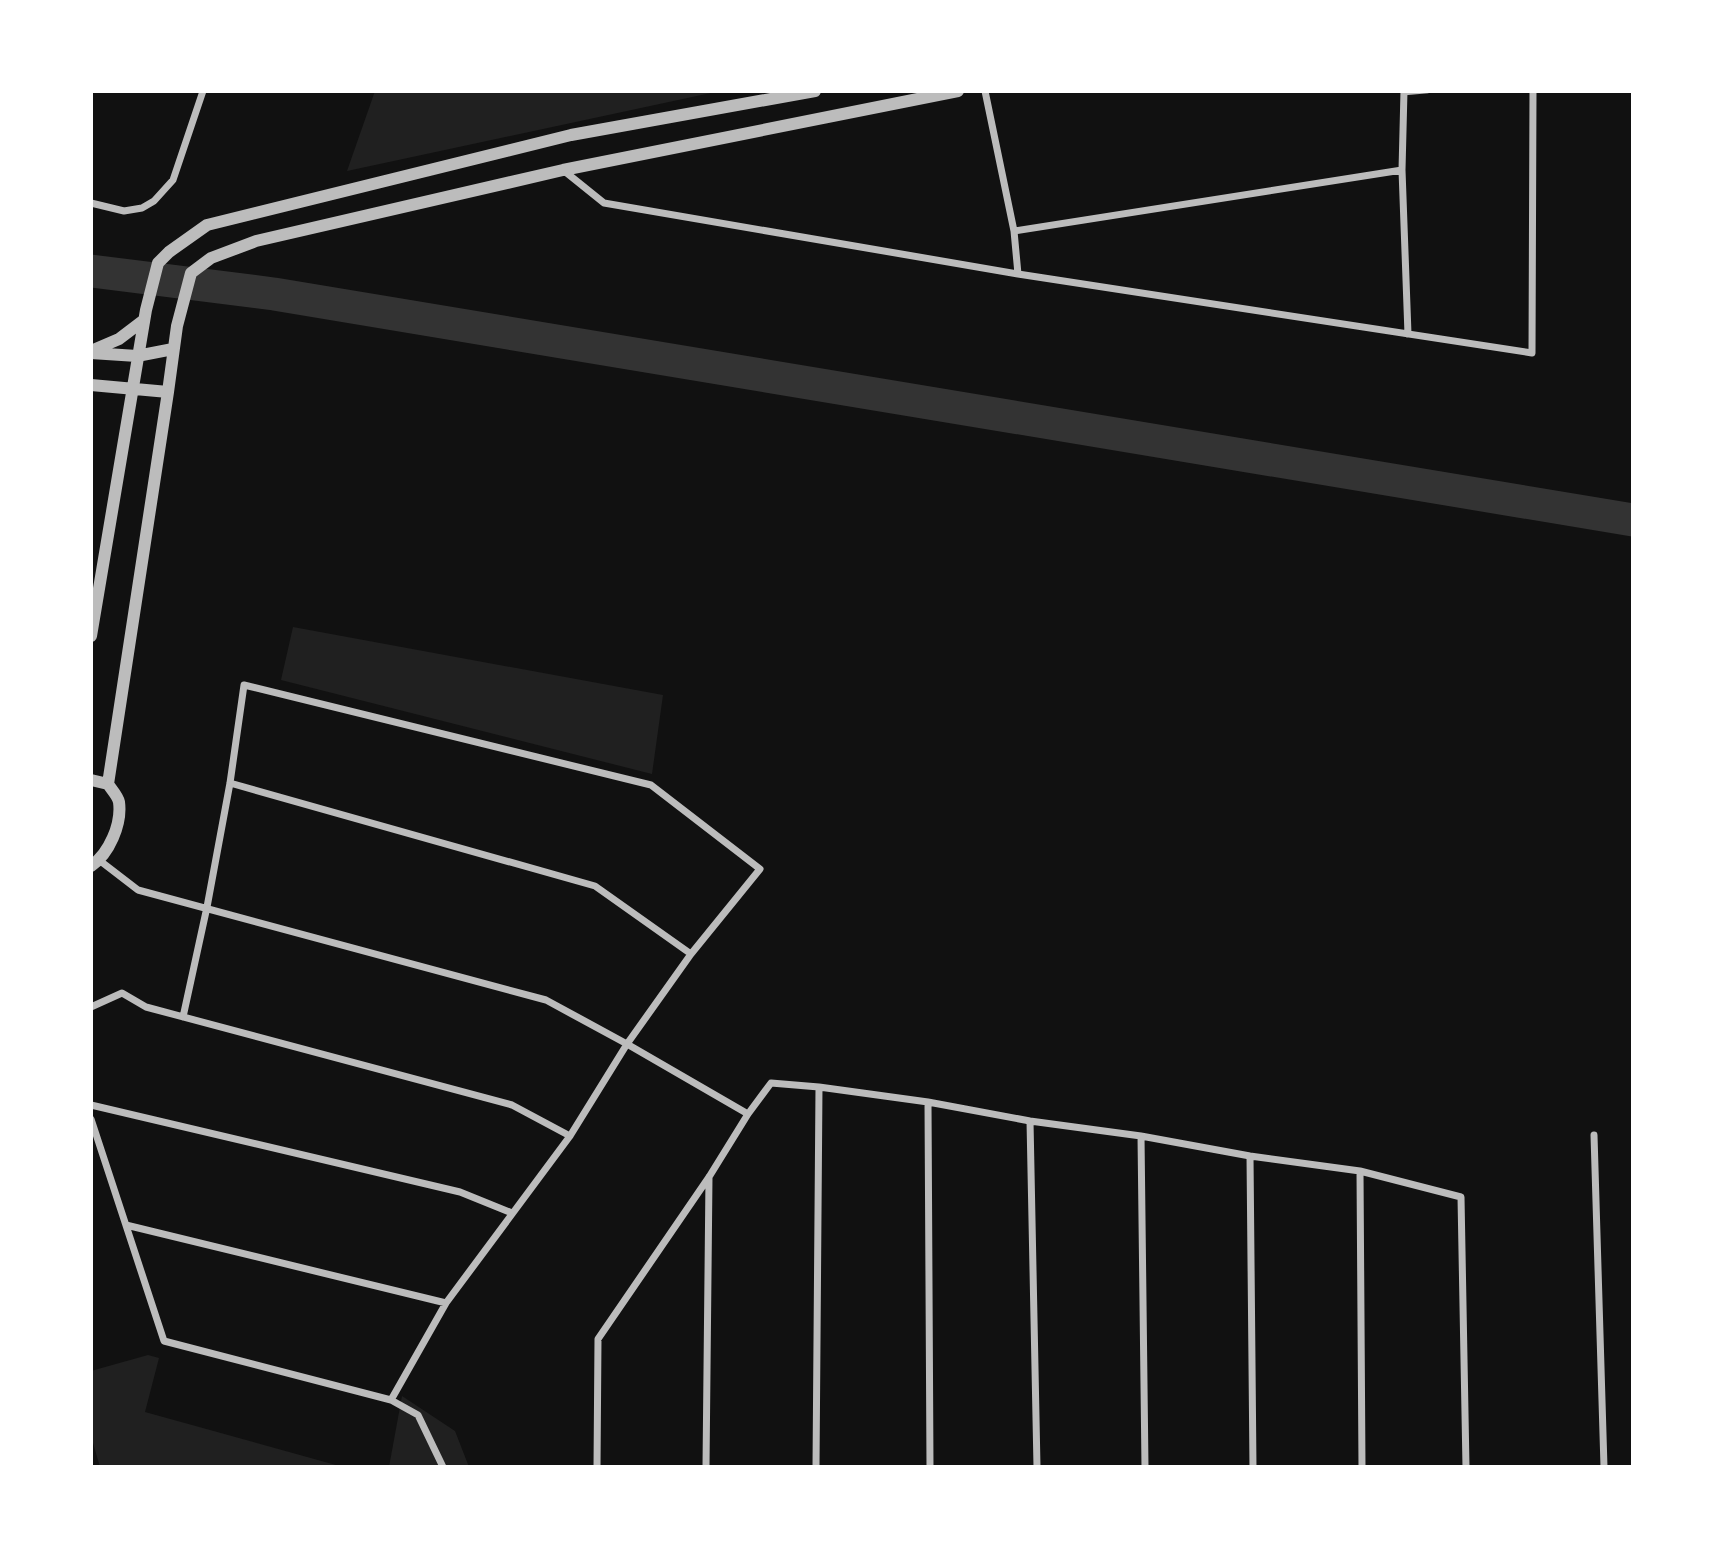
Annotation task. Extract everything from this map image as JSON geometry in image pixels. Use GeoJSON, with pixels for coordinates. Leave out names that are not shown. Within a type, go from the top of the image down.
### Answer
{"type":"FeatureCollection","features":[{"type":"Feature","properties":{"kind":"street"},"geometry":{"type":"LineString","coordinates":[[92,204],[124,211],[142,208],[154,201],[173,180],[203,91]]}},
{"type":"Feature","properties":{"kind":"street"},"geometry":{"type":"LineString","coordinates":[[91,636],[145,315],[158,263],[169,252],[206,225],[570,135],[814,91]]}},
{"type":"Feature","properties":{"kind":"street"},"geometry":{"type":"LineString","coordinates":[[748,1114],[546,1000],[138,890],[95,863],[117,831],[119,801],[108,784],[177,326],[191,273],[211,258],[256,241],[563,170],[958,91]]}},
{"type":"Feature","properties":{"kind":"street"},"geometry":{"type":"LineString","coordinates":[[985,91],[1014,231],[1018,274]]}},
{"type":"Feature","properties":{"kind":"street"},"geometry":{"type":"LineString","coordinates":[[563,170],[604,203],[1018,274],[1532,353],[1533,91]]}},
{"type":"Feature","properties":{"kind":"street"},"geometry":{"type":"LineString","coordinates":[[1404,92],[1402,170],[1408,334]]}},
{"type":"Feature","properties":{"kind":"street"},"geometry":{"type":"LineString","coordinates":[[1014,231],[1402,170]]}},
{"type":"Feature","properties":{"kind":"street"},"geometry":{"type":"LineString","coordinates":[[91,352],[119,339],[145,315]]}},
{"type":"Feature","properties":{"kind":"street"},"geometry":{"type":"LineString","coordinates":[[91,352],[137,356],[173,349]]}},
{"type":"Feature","properties":{"kind":"street"},"geometry":{"type":"LineString","coordinates":[[91,385],[168,392]]}},
{"type":"Feature","properties":{"kind":"street"},"geometry":{"type":"LineString","coordinates":[[183,1017],[230,783],[244,685],[651,785],[760,869],[691,954],[627,1044],[570,1136],[446,1303],[391,1400]]}},
{"type":"Feature","properties":{"kind":"street"},"geometry":{"type":"LineString","coordinates":[[91,780],[108,784]]}},
{"type":"Feature","properties":{"kind":"street"},"geometry":{"type":"LineString","coordinates":[[230,783],[595,886],[691,954]]}},
{"type":"Feature","properties":{"kind":"street"},"geometry":{"type":"LineString","coordinates":[[91,1007],[122,993],[146,1007],[512,1105],[570,1136]]}},
{"type":"Feature","properties":{"kind":"street"},"geometry":{"type":"LineString","coordinates":[[597,1467],[598,1339],[771,1083],[928,1102],[1030,1121],[1360,1171],[1461,1197],[1466,1467]]}},
{"type":"Feature","properties":{"kind":"street"},"geometry":{"type":"LineString","coordinates":[[816,1467],[819,1087]]}},
{"type":"Feature","properties":{"kind":"street"},"geometry":{"type":"LineString","coordinates":[[928,1102],[930,1467]]}},
{"type":"Feature","properties":{"kind":"street"},"geometry":{"type":"LineString","coordinates":[[91,1105],[460,1192],[512,1213]]}},
{"type":"Feature","properties":{"kind":"street"},"geometry":{"type":"LineString","coordinates":[[91,1119],[164,1341],[391,1400],[418,1415],[443,1467]]}},
{"type":"Feature","properties":{"kind":"street"},"geometry":{"type":"LineString","coordinates":[[1030,1121],[1037,1467]]}},
{"type":"Feature","properties":{"kind":"street"},"geometry":{"type":"LineString","coordinates":[[1594,1135],[1604,1467]]}},
{"type":"Feature","properties":{"kind":"street"},"geometry":{"type":"LineString","coordinates":[[1140,1136],[1145,1467]]}},
{"type":"Feature","properties":{"kind":"street"},"geometry":{"type":"LineString","coordinates":[[1250,1156],[1253,1467]]}},
{"type":"Feature","properties":{"kind":"street"},"geometry":{"type":"LineString","coordinates":[[1360,1171],[1362,1467]]}},
{"type":"Feature","properties":{"kind":"street"},"geometry":{"type":"LineString","coordinates":[[706,1467],[709,1177]]}},
{"type":"Feature","properties":{"kind":"street"},"geometry":{"type":"LineString","coordinates":[[126,1225],[446,1303]]}},
{"type":"Feature","properties":{"kind":"lane"},"geometry":{"type":"LineString","coordinates":[[1404,92],[1428,91]]}},
{"type":"Feature","properties":{"kind":"shaded area"},"geometry":{"type":"Polygon","coordinates":[[[375,91],[720,91],[347,171],[375,91]]]}},
{"type":"Feature","properties":{"kind":"shaded area"},"geometry":{"type":"Polygon","coordinates":[[[293,627],[663,695],[652,774],[281,680],[293,627]]]}},
{"type":"Feature","properties":{"kind":"shaded area"},"geometry":{"type":"Polygon","coordinates":[[[148,1355],[159,1358],[145,1412],[343,1467],[100,1467],[91,1436],[91,1371],[148,1355]]]}},
{"type":"Feature","properties":{"kind":"shaded area"},"geometry":{"type":"Polygon","coordinates":[[[402,1396],[455,1431],[469,1467],[389,1467],[402,1396]]]}},
{"type":"Feature","properties":{"kind":"waterway"},"geometry":{"type":"LineString","coordinates":[[91,271],[274,294],[1633,520]]}}]}
